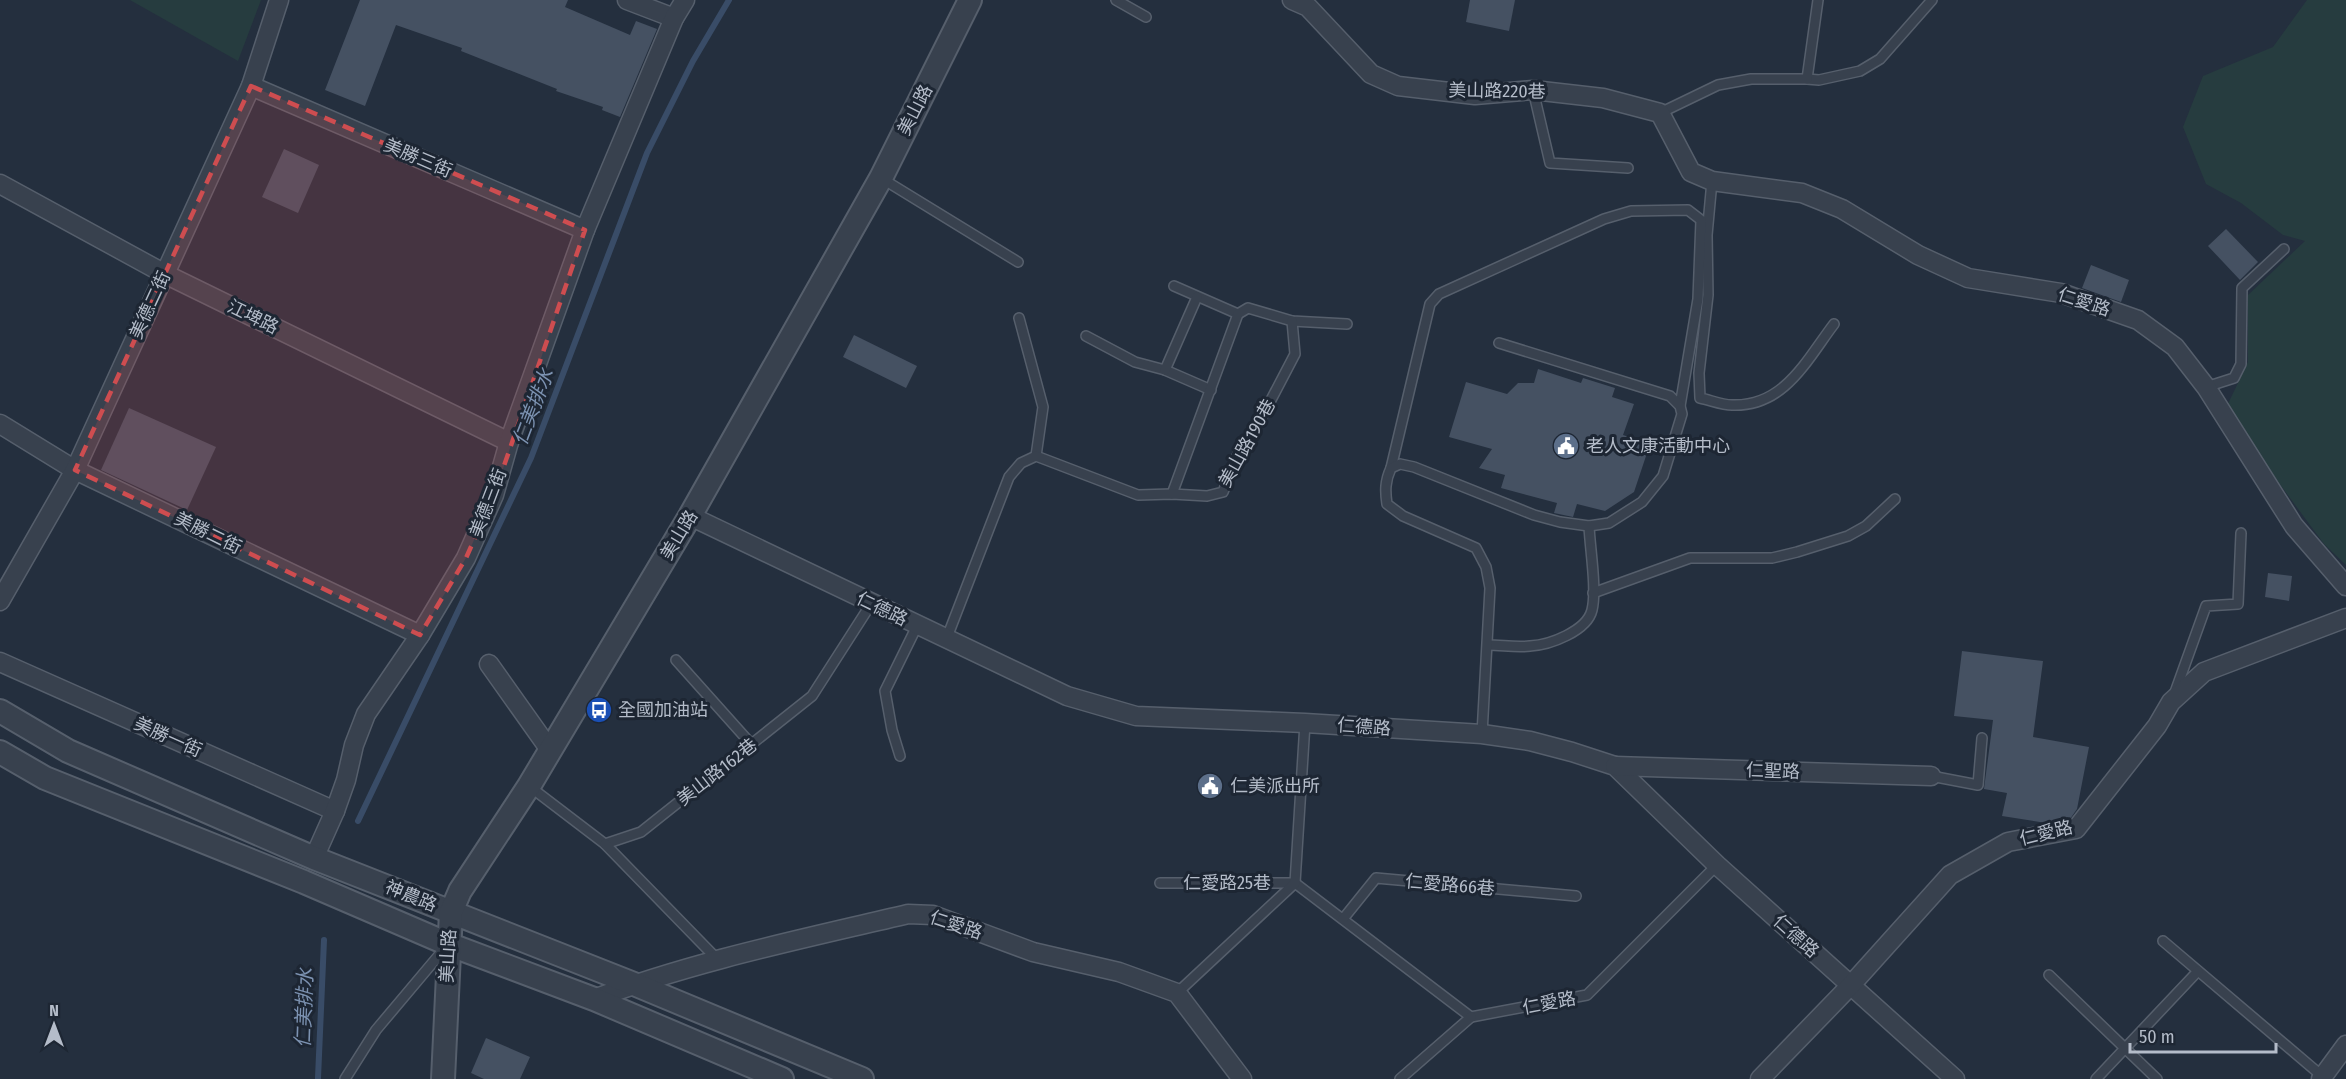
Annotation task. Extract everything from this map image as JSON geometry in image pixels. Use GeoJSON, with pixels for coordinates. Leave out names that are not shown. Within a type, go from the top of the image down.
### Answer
{"type":"FeatureCollection","features":[{"type":"Feature","properties":{"kind":"street","name":"美德二街"},"geometry":{"type":"LineString","coordinates":[[0,601],[75,470],[250,86],[279,0]]}},
{"type":"Feature","properties":{"kind":"street"},"geometry":{"type":"LineString","coordinates":[[627,0],[674,18]]}},
{"type":"Feature","properties":{"kind":"street","name":"美德三街"},"geometry":{"type":"LineString","coordinates":[[314,858],[335,811],[366,714],[420,635],[466,558],[494,495],[509,442],[585,230],[674,18],[685,0]]}},
{"type":"Feature","properties":{"kind":"street","name":"美山路"},"geometry":{"type":"LineString","coordinates":[[443,1079],[448,944],[451,912],[460,891],[528,786],[690,516],[881,178],[970,0]]}},
{"type":"Feature","properties":{"kind":"street","name":"美山路220巷"},"geometry":{"type":"LineString","coordinates":[[1303,2],[1371,74],[1398,86],[1475,95],[1533,90],[1603,98],[1660,113]]}},
{"type":"Feature","properties":{"kind":"street","name":"美勝三街"},"geometry":{"type":"LineString","coordinates":[[250,86],[585,230]]}},
{"type":"Feature","properties":{"kind":"street"},"geometry":{"type":"LineString","coordinates":[[1660,113],[1691,172],[1712,181]]}},
{"type":"Feature","properties":{"kind":"street","name":"仁愛路"},"geometry":{"type":"LineString","coordinates":[[1712,181],[1802,193],[1842,208],[1918,255],[1968,278],[2061,293],[2138,320],[2175,347],[2206,387],[2294,526],[2346,585]]}},
{"type":"Feature","properties":{"kind":"street","name":"江埤路"},"geometry":{"type":"LineString","coordinates":[[0,184],[165,274],[509,442]]}},
{"type":"Feature","properties":{"kind":"street","name":"美勝二街"},"geometry":{"type":"LineString","coordinates":[[0,424],[75,470],[420,635]]}},
{"type":"Feature","properties":{"kind":"street","name":"仁德路"},"geometry":{"type":"LineString","coordinates":[[690,516],[916,626],[1067,696],[1136,716],[1482,734],[1530,741],[1615,766],[1717,865],[1955,1079]]}},
{"type":"Feature","properties":{"kind":"street","name":"仁愛路"},"geometry":{"type":"LineString","coordinates":[[1760,1079],[1851,986],[1950,875],[2008,842],[2076,829],[2157,726],[2171,702],[2204,672],[2346,618]]}},
{"type":"Feature","properties":{"kind":"street","name":"美勝一街"},"geometry":{"type":"LineString","coordinates":[[0,662],[335,811]]}},
{"type":"Feature","properties":{"kind":"street"},"geometry":{"type":"LineString","coordinates":[[489,664],[550,750]]}},
{"type":"Feature","properties":{"kind":"street","name":"神農路"},"geometry":{"type":"LineString","coordinates":[[0,711],[68,751],[314,858],[634,984],[862,1079]]}},
{"type":"Feature","properties":{"kind":"street","name":"神農路"},"geometry":{"type":"LineString","coordinates":[[0,752],[45,778],[304,882],[448,944],[594,999],[782,1079]]}},
{"type":"Feature","properties":{"kind":"street","name":"仁聖路"},"geometry":{"type":"LineString","coordinates":[[1615,766],[1931,776]]}},
{"type":"Feature","properties":{"kind":"street","name":"仁愛路"},"geometry":{"type":"LineString","coordinates":[[594,999],[634,984],[718,960],[908,914],[933,915],[1033,952],[1119,972],[1178,993]]}},
{"type":"Feature","properties":{"kind":"street"},"geometry":{"type":"LineString","coordinates":[[1178,993],[1242,1079]]}},
{"type":"Feature","properties":{"kind":"street"},"geometry":{"type":"LineString","coordinates":[[2322,1078],[2345,1048]]}},
{"type":"Feature","properties":{"kind":"lane"},"geometry":{"type":"LineString","coordinates":[[1116,0],[1146,17]]}},
{"type":"Feature","properties":{"kind":"lane"},"geometry":{"type":"LineString","coordinates":[[1807,79],[1818,0]]}},
{"type":"Feature","properties":{"kind":"lane"},"geometry":{"type":"LineString","coordinates":[[1660,113],[1718,85],[1751,79],[1819,80],[1860,71],[1880,59],[1932,0]]}},
{"type":"Feature","properties":{"kind":"lane"},"geometry":{"type":"LineString","coordinates":[[1533,90],[1550,163],[1628,168]]}},
{"type":"Feature","properties":{"kind":"lane"},"geometry":{"type":"LineString","coordinates":[[881,178],[1018,262]]}},
{"type":"Feature","properties":{"kind":"lane"},"geometry":{"type":"LineString","coordinates":[[1712,181],[1707,235],[1708,295],[1699,373],[1700,398],[1731,405],[1756,402],[1774,396],[1794,377],[1834,324]]}},
{"type":"Feature","properties":{"kind":"lane"},"geometry":{"type":"LineString","coordinates":[[1391,468],[1400,464],[1414,467],[1534,515],[1589,526],[1609,523],[1642,502],[1663,476],[1682,414],[1680,405],[1698,299],[1701,220],[1688,210],[1631,211],[1604,219],[1439,294],[1430,304],[1385,491],[1388,504],[1403,516],[1476,549],[1486,567],[1490,588],[1482,734]]}},
{"type":"Feature","properties":{"kind":"lane"},"geometry":{"type":"LineString","coordinates":[[2206,387],[2234,378],[2241,364],[2242,288],[2284,249]]}},
{"type":"Feature","properties":{"kind":"lane"},"geometry":{"type":"LineString","coordinates":[[1174,286],[1238,314]]}},
{"type":"Feature","properties":{"kind":"lane"},"geometry":{"type":"LineString","coordinates":[[1165,370],[1197,297]]}},
{"type":"Feature","properties":{"kind":"lane"},"geometry":{"type":"LineString","coordinates":[[1172,494],[1238,314],[1248,308],[1292,321],[1347,324]]}},
{"type":"Feature","properties":{"kind":"lane"},"geometry":{"type":"LineString","coordinates":[[946,640],[1009,477],[1021,463],[1035,456],[1043,407],[1019,318]]}},
{"type":"Feature","properties":{"kind":"lane","name":"美山路190巷"},"geometry":{"type":"LineString","coordinates":[[1035,456],[1138,495],[1207,496],[1223,492],[1237,456],[1260,421],[1295,354],[1292,321]]}},
{"type":"Feature","properties":{"kind":"lane"},"geometry":{"type":"LineString","coordinates":[[1086,336],[1136,362],[1165,370],[1212,390]]}},
{"type":"Feature","properties":{"kind":"lane"},"geometry":{"type":"LineString","coordinates":[[1499,344],[1670,396],[1680,405]]}},
{"type":"Feature","properties":{"kind":"lane"},"geometry":{"type":"LineString","coordinates":[[1593,592],[1690,558],[1772,558],[1797,552],[1848,536],[1866,526],[1895,499]]}},
{"type":"Feature","properties":{"kind":"lane"},"geometry":{"type":"LineString","coordinates":[[1488,645],[1531,646],[1565,637],[1582,626],[1592,612],[1589,526]]}},
{"type":"Feature","properties":{"kind":"lane"},"geometry":{"type":"LineString","coordinates":[[2171,702],[2205,606],[2238,604],[2241,533]]}},
{"type":"Feature","properties":{"kind":"lane","name":"美山路162巷"},"geometry":{"type":"LineString","coordinates":[[605,844],[641,832],[812,696],[871,604]]}},
{"type":"Feature","properties":{"kind":"lane"},"geometry":{"type":"LineString","coordinates":[[900,756],[892,730],[885,690],[916,626]]}},
{"type":"Feature","properties":{"kind":"lane"},"geometry":{"type":"LineString","coordinates":[[676,660],[752,746]]}},
{"type":"Feature","properties":{"kind":"lane"},"geometry":{"type":"LineString","coordinates":[[1178,993],[1295,883],[1305,723]]}},
{"type":"Feature","properties":{"kind":"lane"},"geometry":{"type":"LineString","coordinates":[[1931,776],[1978,785],[1982,738]]}},
{"type":"Feature","properties":{"kind":"lane"},"geometry":{"type":"LineString","coordinates":[[528,786],[605,844],[718,960]]}},
{"type":"Feature","properties":{"kind":"lane","name":"仁愛路"},"geometry":{"type":"LineString","coordinates":[[1471,1017],[1587,995],[1717,865]]}},
{"type":"Feature","properties":{"kind":"lane","name":"仁愛路66巷"},"geometry":{"type":"LineString","coordinates":[[1343,919],[1376,879],[1576,896]]}},
{"type":"Feature","properties":{"kind":"lane","name":"仁愛路25巷"},"geometry":{"type":"LineString","coordinates":[[1160,883],[1295,883]]}},
{"type":"Feature","properties":{"kind":"lane"},"geometry":{"type":"LineString","coordinates":[[1295,883],[1471,1017],[1400,1079]]}},
{"type":"Feature","properties":{"kind":"lane"},"geometry":{"type":"LineString","coordinates":[[2163,941],[2322,1078]]}},
{"type":"Feature","properties":{"kind":"lane"},"geometry":{"type":"LineString","coordinates":[[345,1079],[376,1029],[448,944]]}},
{"type":"Feature","properties":{"kind":"lane"},"geometry":{"type":"LineString","coordinates":[[2096,1079],[2198,971]]}},
{"type":"Feature","properties":{"kind":"lane"},"geometry":{"type":"LineString","coordinates":[[2049,975],[2157,1079]]}},
{"type":"Feature","properties":{"kind":"highlighted area"},"geometry":{"type":"Polygon","coordinates":[[[251,86],[585,230],[494,495],[466,558],[420,635],[75,470],[251,86]]]}},
{"type":"Feature","properties":{"kind":"green space"},"geometry":{"type":"Polygon","coordinates":[[[130,0],[261,0],[238,61],[130,0]]]}},
{"type":"Feature","properties":{"kind":"green space"},"geometry":{"type":"Polygon","coordinates":[[[2307,0],[2346,0],[2346,565],[2324,544],[2225,410],[2248,362],[2248,295],[2305,241],[2283,235],[2241,203],[2206,184],[2183,127],[2203,76],[2273,47],[2307,0]]]}},
{"type":"Feature","properties":{"kind":"building"},"geometry":{"type":"Polygon","coordinates":[[[360,0],[568,0],[565,7],[630,35],[636,21],[657,29],[620,117],[602,110],[603,107],[556,91],[557,89],[461,51],[462,48],[396,25],[365,106],[325,90],[360,0]]]}},
{"type":"Feature","properties":{"kind":"building"},"geometry":{"type":"Polygon","coordinates":[[[1470,0],[1515,0],[1509,31],[1466,22],[1470,0]]]}},
{"type":"Feature","properties":{"kind":"building"},"geometry":{"type":"Polygon","coordinates":[[[284,149],[319,165],[298,213],[262,197],[284,149]]]}},
{"type":"Feature","properties":{"kind":"building"},"geometry":{"type":"Polygon","coordinates":[[[2226,229],[2258,262],[2240,280],[2208,246],[2226,229]]]}},
{"type":"Feature","properties":{"kind":"building"},"geometry":{"type":"Polygon","coordinates":[[[2091,265],[2129,280],[2121,302],[2082,288],[2091,265]]]}},
{"type":"Feature","properties":{"kind":"building"},"geometry":{"type":"Polygon","coordinates":[[[854,335],[917,366],[906,388],[843,357],[854,335]]]}},
{"type":"Feature","properties":{"kind":"building","name":"老人文康活動中心"},"geometry":{"type":"Polygon","coordinates":[[[1538,369],[1581,383],[1583,378],[1615,388],[1612,397],[1634,404],[1623,435],[1650,444],[1634,492],[1605,511],[1577,504],[1573,517],[1554,513],[1557,503],[1501,488],[1505,475],[1479,468],[1492,449],[1449,437],[1466,382],[1507,394],[1518,383],[1534,383],[1538,369]]]}},
{"type":"Feature","properties":{"kind":"building"},"geometry":{"type":"Polygon","coordinates":[[[129,408],[216,447],[187,510],[101,470],[129,408]]]}},
{"type":"Feature","properties":{"kind":"building"},"geometry":{"type":"Polygon","coordinates":[[[2268,573],[2292,576],[2289,601],[2265,597],[2268,573]]]}},
{"type":"Feature","properties":{"kind":"building"},"geometry":{"type":"Polygon","coordinates":[[[1962,651],[2043,661],[2033,737],[2089,747],[2077,809],[2070,819],[2046,823],[2002,816],[2007,793],[1984,789],[1993,720],[1954,716],[1962,651]]]}},
{"type":"Feature","properties":{"kind":"building"},"geometry":{"type":"Polygon","coordinates":[[[486,1038],[530,1057],[520,1079],[484,1079],[471,1073],[486,1038]]]}},
{"type":"Feature","properties":{"kind":"waterway","name":"仁美排水"},"geometry":{"type":"LineString","coordinates":[[358,821],[531,458],[647,153],[693,61],[729,0]]}},
{"type":"Feature","properties":{"kind":"waterway","name":"仁美排水"},"geometry":{"type":"LineString","coordinates":[[318,1078],[324,940]]}},
{"type":"Feature","properties":{"kind":"place","name":"老人文康活動中心"},"geometry":{"type":"Point","coordinates":[1566,446]}},
{"type":"Feature","properties":{"kind":"place","name":"全國加油站"},"geometry":{"type":"Point","coordinates":[599,710]}},
{"type":"Feature","properties":{"kind":"place","name":"仁美派出所"},"geometry":{"type":"Point","coordinates":[1210,786]}}]}
